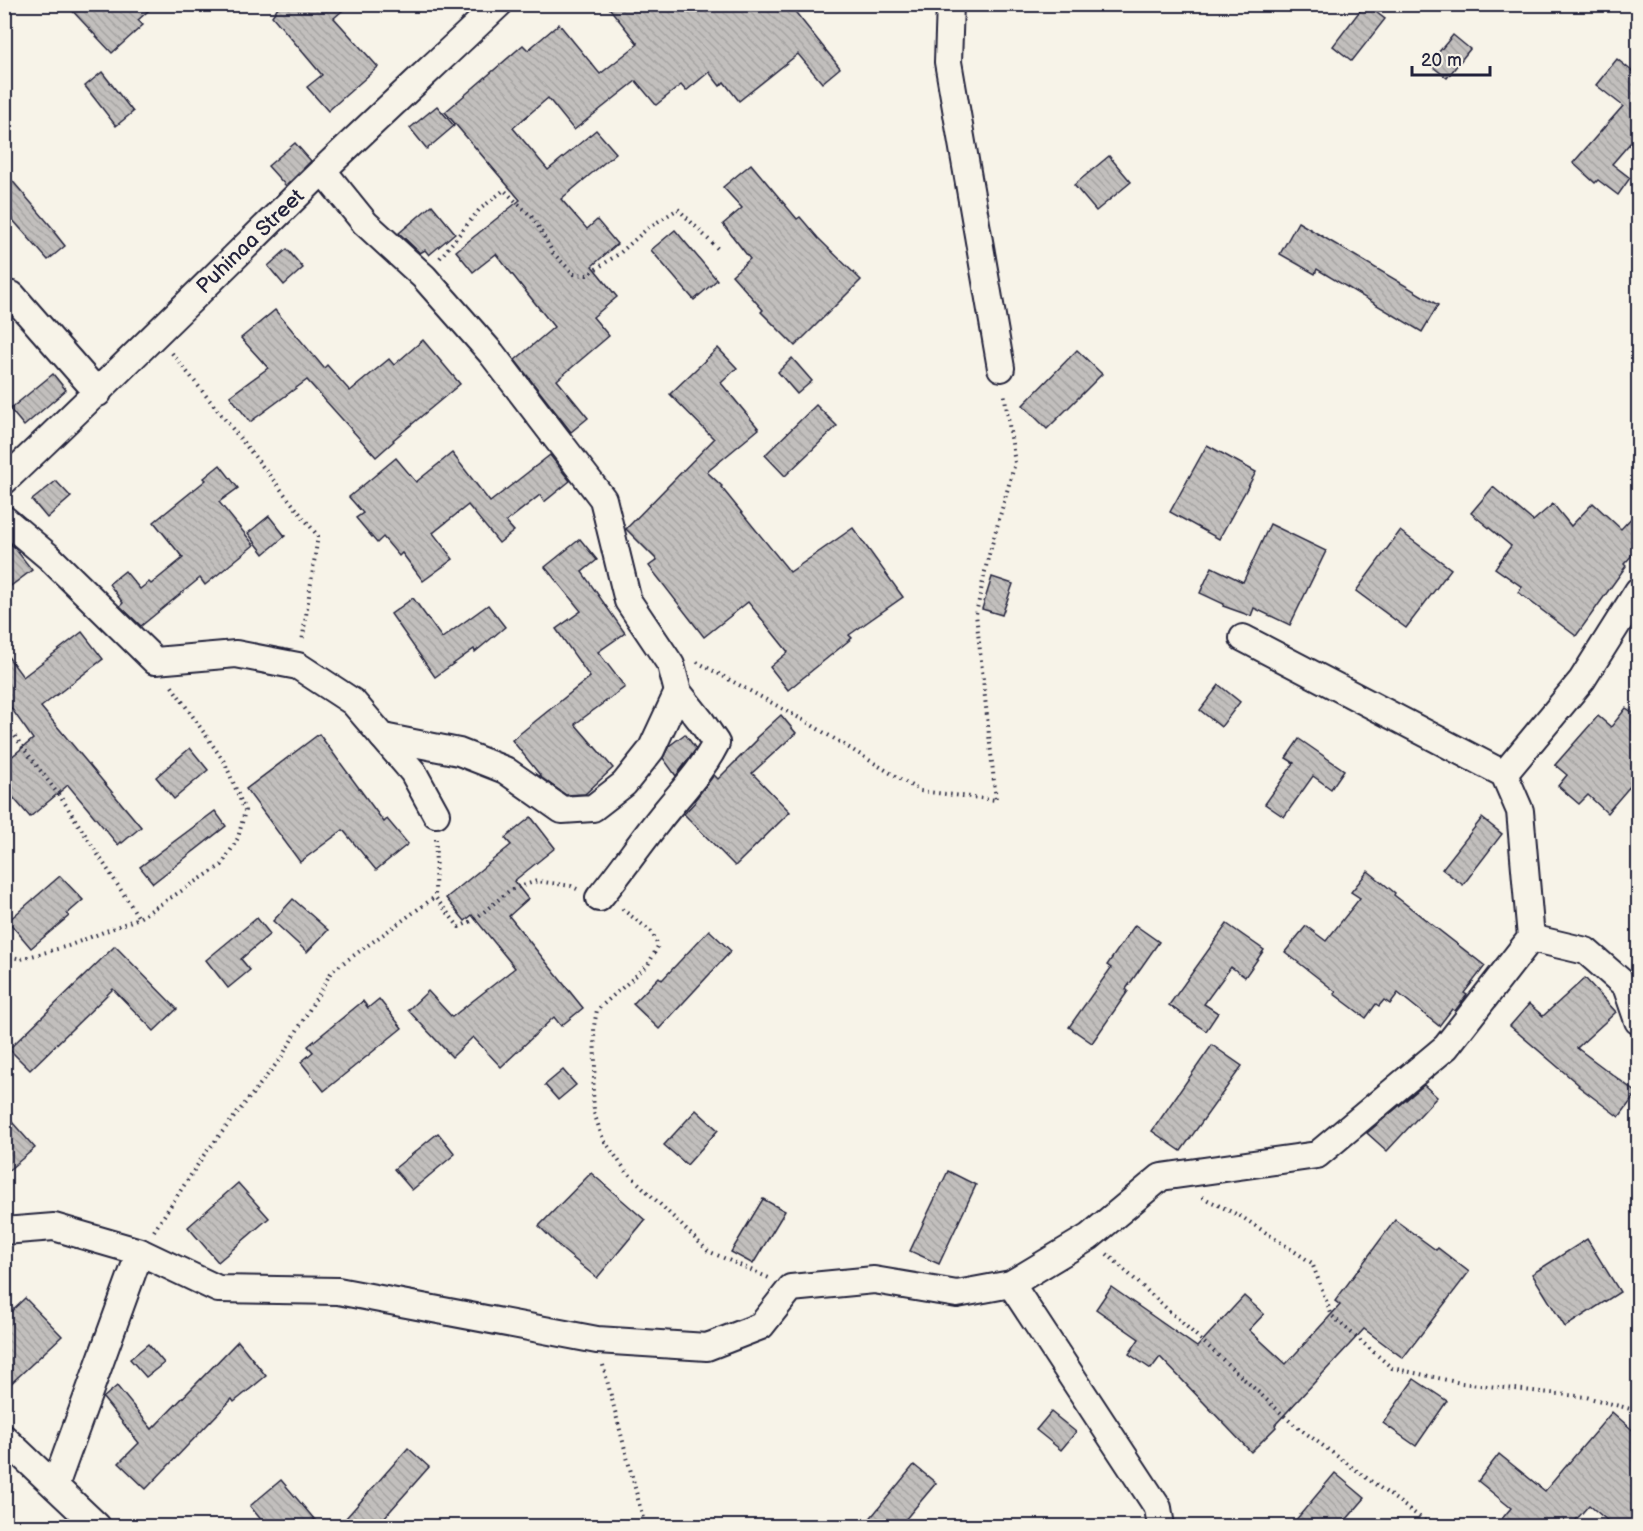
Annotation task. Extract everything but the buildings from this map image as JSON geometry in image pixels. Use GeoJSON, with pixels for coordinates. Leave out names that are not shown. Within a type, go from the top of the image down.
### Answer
{"type":"FeatureCollection","features":[{"type":"Feature","properties":{"kind":"street","name":"Puhinaa Street"},"geometry":{"type":"LineString","coordinates":[[4,481],[98,393],[156,333],[323,171],[499,4]]}},
{"type":"Feature","properties":{"kind":"street"},"geometry":{"type":"LineString","coordinates":[[950,4],[948,62],[1001,368]]}},
{"type":"Feature","properties":{"kind":"street"},"geometry":{"type":"LineString","coordinates":[[323,171],[365,223],[424,277],[492,354],[603,499],[628,601],[671,665],[678,692],[716,743],[707,760],[599,898]]}},
{"type":"Feature","properties":{"kind":"street"},"geometry":{"type":"LineString","coordinates":[[4,294],[12,295],[98,393]]}},
{"type":"Feature","properties":{"kind":"street"},"geometry":{"type":"LineString","coordinates":[[4,519],[49,557],[154,661],[236,654],[298,666],[352,702],[413,772],[436,814]]}},
{"type":"Feature","properties":{"kind":"street"},"geometry":{"type":"LineString","coordinates":[[1504,774],[1582,680],[1636,599]]}},
{"type":"Feature","properties":{"kind":"street"},"geometry":{"type":"LineString","coordinates":[[4,1231],[54,1227],[140,1252],[218,1289],[338,1291],[597,1340],[707,1347],[761,1326],[791,1288],[874,1280],[957,1294],[1011,1284],[1089,1237],[1161,1177],[1317,1155],[1446,1047],[1531,938],[1520,811],[1504,774],[1243,638]]}},
{"type":"Feature","properties":{"kind":"street"},"geometry":{"type":"LineString","coordinates":[[383,737],[459,752],[505,770],[562,810],[593,808],[624,784],[651,750],[678,692]]}},
{"type":"Feature","properties":{"kind":"street"},"geometry":{"type":"LineString","coordinates":[[1531,938],[1586,951],[1626,986],[1638,1021]]}},
{"type":"Feature","properties":{"kind":"street"},"geometry":{"type":"LineString","coordinates":[[56,1486],[140,1252]]}},
{"type":"Feature","properties":{"kind":"street"},"geometry":{"type":"LineString","coordinates":[[1011,1284],[1158,1508],[1161,1527]]}},
{"type":"Feature","properties":{"kind":"street"},"geometry":{"type":"LineString","coordinates":[[4,1438],[97,1527]]}},
{"type":"Feature","properties":{"kind":"path"},"geometry":{"type":"LineString","coordinates":[[424,277],[479,210],[504,190],[534,219],[553,252],[574,274],[587,275],[620,253],[648,228],[678,209],[718,249]]}},
{"type":"Feature","properties":{"kind":"path"},"geometry":{"type":"LineString","coordinates":[[156,333],[318,536],[298,666]]}},
{"type":"Feature","properties":{"kind":"path"},"geometry":{"type":"LineString","coordinates":[[693,660],[805,721],[920,791],[996,800],[976,614],[987,562],[1015,463],[1001,368]]}},
{"type":"Feature","properties":{"kind":"path"},"geometry":{"type":"LineString","coordinates":[[4,955],[21,958],[68,946],[139,918],[222,865],[238,838],[245,812],[225,763],[154,661]]}},
{"type":"Feature","properties":{"kind":"path"},"geometry":{"type":"LineString","coordinates":[[4,722],[64,802],[139,918]]}},
{"type":"Feature","properties":{"kind":"path"},"geometry":{"type":"LineString","coordinates":[[436,814],[435,897],[459,927],[474,921],[510,891],[537,881],[571,886],[615,904],[652,932],[658,946],[648,965],[597,1010],[594,1026],[594,1113],[603,1138],[626,1171],[708,1251],[791,1288]]}},
{"type":"Feature","properties":{"kind":"path"},"geometry":{"type":"LineString","coordinates":[[140,1252],[204,1155],[281,1058],[332,971],[435,897]]}},
{"type":"Feature","properties":{"kind":"path"},"geometry":{"type":"LineString","coordinates":[[1201,1197],[1242,1217],[1312,1263],[1332,1316],[1392,1368],[1461,1383],[1586,1397],[1638,1411]]}},
{"type":"Feature","properties":{"kind":"path"},"geometry":{"type":"LineString","coordinates":[[1089,1237],[1292,1423],[1432,1527]]}},
{"type":"Feature","properties":{"kind":"path"},"geometry":{"type":"LineString","coordinates":[[597,1340],[645,1527]]}}]}
